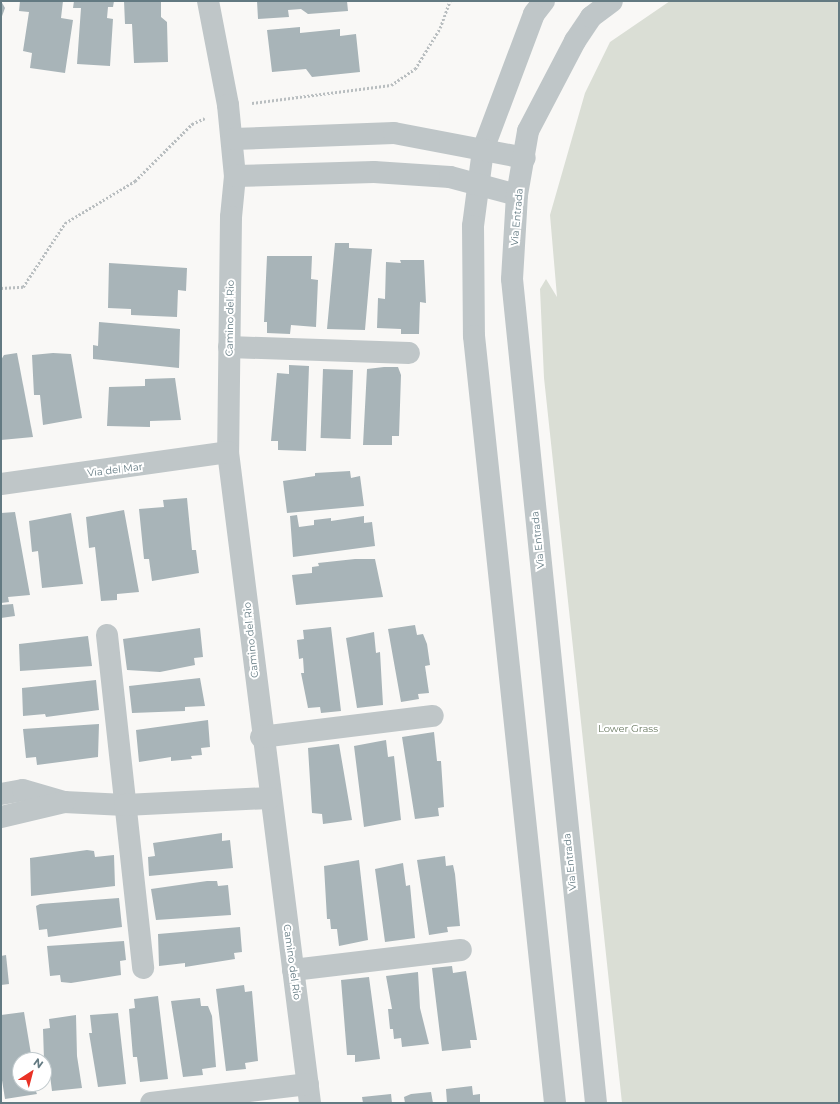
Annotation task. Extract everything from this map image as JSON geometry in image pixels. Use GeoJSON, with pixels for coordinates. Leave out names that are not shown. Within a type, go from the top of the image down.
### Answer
{"type":"FeatureCollection","features":[{"type":"Feature","properties":{"kind":"street","name":"Camino del Rio"},"geometry":{"type":"LineString","coordinates":[[208,1],[233,140],[235,176],[229,346],[228,452],[262,737],[294,970],[309,1094]]}},
{"type":"Feature","properties":{"kind":"street"},"geometry":{"type":"LineString","coordinates":[[544,1],[534,14],[483,150],[480,185],[473,226],[474,336],[555,1103]]}},
{"type":"Feature","properties":{"kind":"street","name":"Via Entrada"},"geometry":{"type":"LineString","coordinates":[[596,1103],[512,279],[518,195],[525,158],[528,131],[575,41],[591,17],[610,1]]}},
{"type":"Feature","properties":{"kind":"street"},"geometry":{"type":"LineString","coordinates":[[233,140],[394,133],[525,158]]}},
{"type":"Feature","properties":{"kind":"street"},"geometry":{"type":"LineString","coordinates":[[235,176],[374,172],[450,177],[518,195]]}},
{"type":"Feature","properties":{"kind":"street"},"geometry":{"type":"LineString","coordinates":[[229,346],[409,353]]}},
{"type":"Feature","properties":{"kind":"street","name":"Via del Mar"},"geometry":{"type":"LineString","coordinates":[[1,484],[228,452]]}},
{"type":"Feature","properties":{"kind":"street"},"geometry":{"type":"LineString","coordinates":[[107,635],[143,968]]}},
{"type":"Feature","properties":{"kind":"street"},"geometry":{"type":"LineString","coordinates":[[262,737],[432,716]]}},
{"type":"Feature","properties":{"kind":"street"},"geometry":{"type":"LineString","coordinates":[[1,794],[23,790],[64,802],[125,805],[270,798]]}},
{"type":"Feature","properties":{"kind":"street"},"geometry":{"type":"LineString","coordinates":[[1,817],[64,802]]}},
{"type":"Feature","properties":{"kind":"street"},"geometry":{"type":"LineString","coordinates":[[294,970],[461,950]]}},
{"type":"Feature","properties":{"kind":"street"},"geometry":{"type":"LineString","coordinates":[[151,1103],[309,1094]]}},
{"type":"Feature","properties":{"kind":"green space","name":"Lower Grass"},"geometry":{"type":"Polygon","coordinates":[[[670,1],[839,1],[839,1103],[622,1103],[544,378],[540,289],[546,279],[557,297],[550,215],[585,93],[610,42],[670,1]]]}},
{"type":"Feature","properties":{"kind":"building"},"geometry":{"type":"Polygon","coordinates":[[[1,1],[5,8],[1,19],[1,1]]]}},
{"type":"Feature","properties":{"kind":"building"},"geometry":{"type":"Polygon","coordinates":[[[20,1],[63,1],[61,18],[73,20],[65,73],[30,68],[32,53],[23,51],[29,12],[19,11],[20,1]]]}},
{"type":"Feature","properties":{"kind":"building"},"geometry":{"type":"Polygon","coordinates":[[[74,1],[114,1],[113,7],[108,7],[107,18],[113,19],[110,66],[77,64],[81,8],[73,8],[74,1]]]}},
{"type":"Feature","properties":{"kind":"building"},"geometry":{"type":"Polygon","coordinates":[[[124,1],[161,1],[161,17],[167,22],[168,62],[134,63],[132,24],[125,24],[124,1]]]}},
{"type":"Feature","properties":{"kind":"building"},"geometry":{"type":"Polygon","coordinates":[[[257,1],[347,1],[348,11],[308,14],[301,9],[288,10],[289,17],[258,19],[257,1]]]}},
{"type":"Feature","properties":{"kind":"building"},"geometry":{"type":"Polygon","coordinates":[[[300,27],[300,33],[340,29],[340,36],[356,34],[360,72],[312,77],[306,69],[272,72],[267,30],[300,27]]]}},
{"type":"Feature","properties":{"kind":"building"},"geometry":{"type":"Polygon","coordinates":[[[335,243],[349,243],[349,248],[372,249],[365,330],[327,329],[335,243]]]}},
{"type":"Feature","properties":{"kind":"building"},"geometry":{"type":"Polygon","coordinates":[[[267,256],[312,256],[311,279],[318,280],[316,327],[291,325],[290,334],[267,333],[267,322],[264,322],[267,256]]]}},
{"type":"Feature","properties":{"kind":"building"},"geometry":{"type":"Polygon","coordinates":[[[400,260],[424,260],[426,303],[420,302],[419,334],[401,334],[401,329],[377,328],[378,298],[385,299],[386,262],[401,263],[400,260]]]}},
{"type":"Feature","properties":{"kind":"building"},"geometry":{"type":"Polygon","coordinates":[[[109,263],[187,268],[186,291],[178,290],[177,317],[131,315],[131,309],[108,308],[109,263]]]}},
{"type":"Feature","properties":{"kind":"building"},"geometry":{"type":"Polygon","coordinates":[[[99,322],[180,329],[179,368],[93,359],[93,345],[98,346],[99,322]]]}},
{"type":"Feature","properties":{"kind":"building"},"geometry":{"type":"Polygon","coordinates":[[[17,353],[33,437],[1,440],[1,360],[4,355],[17,353]]]}},
{"type":"Feature","properties":{"kind":"building"},"geometry":{"type":"Polygon","coordinates":[[[53,353],[71,354],[82,418],[43,425],[40,395],[34,395],[32,355],[53,353]]]}},
{"type":"Feature","properties":{"kind":"building"},"geometry":{"type":"Polygon","coordinates":[[[289,365],[309,366],[306,451],[278,450],[278,441],[271,441],[277,373],[289,374],[289,365]]]}},
{"type":"Feature","properties":{"kind":"building"},"geometry":{"type":"Polygon","coordinates":[[[398,367],[401,375],[399,436],[392,436],[392,445],[363,445],[367,369],[398,367]]]}},
{"type":"Feature","properties":{"kind":"building"},"geometry":{"type":"Polygon","coordinates":[[[323,369],[353,370],[351,439],[321,438],[323,369]]]}},
{"type":"Feature","properties":{"kind":"building"},"geometry":{"type":"Polygon","coordinates":[[[175,378],[181,420],[150,421],[150,427],[107,426],[109,387],[145,386],[145,379],[175,378]]]}},
{"type":"Feature","properties":{"kind":"building"},"geometry":{"type":"Polygon","coordinates":[[[350,471],[351,478],[360,476],[364,506],[287,513],[283,481],[315,476],[315,473],[350,471]]]}},
{"type":"Feature","properties":{"kind":"building"},"geometry":{"type":"Polygon","coordinates":[[[187,498],[192,550],[196,550],[199,573],[152,581],[149,559],[144,559],[139,509],[164,507],[163,500],[187,498]]]}},
{"type":"Feature","properties":{"kind":"building"},"geometry":{"type":"Polygon","coordinates":[[[124,510],[139,592],[117,594],[117,600],[101,601],[95,547],[89,548],[86,517],[124,510]]]}},
{"type":"Feature","properties":{"kind":"building"},"geometry":{"type":"Polygon","coordinates":[[[15,512],[30,595],[8,597],[9,602],[1,603],[1,513],[15,512]]]}},
{"type":"Feature","properties":{"kind":"building"},"geometry":{"type":"Polygon","coordinates":[[[71,513],[83,584],[42,588],[38,551],[32,552],[29,521],[71,513]]]}},
{"type":"Feature","properties":{"kind":"building"},"geometry":{"type":"Polygon","coordinates":[[[297,515],[299,527],[314,525],[314,520],[331,518],[331,521],[364,516],[364,523],[372,522],[375,546],[293,557],[290,516],[297,515]]]}},
{"type":"Feature","properties":{"kind":"building"},"geometry":{"type":"Polygon","coordinates":[[[355,559],[375,559],[383,597],[296,605],[292,575],[312,573],[312,567],[319,566],[318,563],[355,559]]]}},
{"type":"Feature","properties":{"kind":"building"},"geometry":{"type":"Polygon","coordinates":[[[13,604],[15,616],[1,618],[1,605],[13,604]]]}},
{"type":"Feature","properties":{"kind":"building"},"geometry":{"type":"Polygon","coordinates":[[[415,625],[417,635],[423,634],[427,644],[430,665],[425,666],[429,693],[418,694],[419,699],[401,702],[388,629],[415,625]]]}},
{"type":"Feature","properties":{"kind":"building"},"geometry":{"type":"Polygon","coordinates":[[[331,627],[341,711],[321,713],[320,707],[308,708],[301,673],[304,673],[303,658],[299,659],[297,640],[304,639],[303,630],[331,627]]]}},
{"type":"Feature","properties":{"kind":"building"},"geometry":{"type":"Polygon","coordinates":[[[200,628],[203,657],[194,658],[195,665],[160,672],[127,670],[123,639],[200,628]]]}},
{"type":"Feature","properties":{"kind":"building"},"geometry":{"type":"Polygon","coordinates":[[[374,632],[376,653],[380,652],[383,705],[357,708],[346,638],[374,632]]]}},
{"type":"Feature","properties":{"kind":"building"},"geometry":{"type":"Polygon","coordinates":[[[88,636],[92,666],[20,671],[19,644],[88,636]]]}},
{"type":"Feature","properties":{"kind":"building"},"geometry":{"type":"Polygon","coordinates":[[[200,678],[205,706],[185,707],[185,711],[132,713],[129,686],[200,678]]]}},
{"type":"Feature","properties":{"kind":"building"},"geometry":{"type":"Polygon","coordinates":[[[96,680],[99,710],[46,717],[45,714],[23,716],[22,688],[96,680]]]}},
{"type":"Feature","properties":{"kind":"building"},"geometry":{"type":"Polygon","coordinates":[[[208,720],[210,747],[201,748],[202,755],[191,756],[192,759],[171,761],[171,757],[139,762],[136,730],[208,720]]]}},
{"type":"Feature","properties":{"kind":"building"},"geometry":{"type":"Polygon","coordinates":[[[99,724],[98,757],[37,765],[36,757],[26,758],[23,729],[99,724]]]}},
{"type":"Feature","properties":{"kind":"building"},"geometry":{"type":"Polygon","coordinates":[[[434,732],[437,761],[441,761],[444,807],[438,808],[439,816],[415,819],[402,737],[434,732]]]}},
{"type":"Feature","properties":{"kind":"building"},"geometry":{"type":"Polygon","coordinates":[[[386,740],[388,757],[394,756],[401,820],[364,827],[354,746],[386,740]]]}},
{"type":"Feature","properties":{"kind":"building"},"geometry":{"type":"Polygon","coordinates":[[[339,744],[352,820],[323,824],[322,814],[312,813],[308,748],[339,744]]]}},
{"type":"Feature","properties":{"kind":"building"},"geometry":{"type":"Polygon","coordinates":[[[222,833],[222,841],[230,840],[233,868],[149,876],[148,857],[155,856],[153,843],[222,833]]]}},
{"type":"Feature","properties":{"kind":"building"},"geometry":{"type":"Polygon","coordinates":[[[87,850],[94,851],[95,857],[114,855],[115,886],[31,896],[30,858],[87,850]]]}},
{"type":"Feature","properties":{"kind":"building"},"geometry":{"type":"Polygon","coordinates":[[[445,856],[446,866],[453,865],[455,874],[460,926],[447,927],[448,932],[429,935],[417,860],[445,856]]]}},
{"type":"Feature","properties":{"kind":"building"},"geometry":{"type":"Polygon","coordinates":[[[359,860],[368,940],[339,946],[337,929],[331,929],[330,919],[327,919],[324,866],[359,860]]]}},
{"type":"Feature","properties":{"kind":"building"},"geometry":{"type":"Polygon","coordinates":[[[403,863],[406,886],[410,885],[415,938],[385,942],[375,869],[403,863]]]}},
{"type":"Feature","properties":{"kind":"building"},"geometry":{"type":"Polygon","coordinates":[[[207,881],[217,881],[218,886],[228,885],[231,915],[156,920],[151,889],[207,881]]]}},
{"type":"Feature","properties":{"kind":"building"},"geometry":{"type":"Polygon","coordinates":[[[119,898],[122,927],[48,937],[47,929],[39,930],[36,906],[40,904],[119,898]]]}},
{"type":"Feature","properties":{"kind":"building"},"geometry":{"type":"Polygon","coordinates":[[[240,927],[242,952],[234,953],[235,959],[185,967],[185,963],[159,966],[158,934],[240,927]]]}},
{"type":"Feature","properties":{"kind":"building"},"geometry":{"type":"Polygon","coordinates":[[[124,941],[126,960],[120,961],[121,975],[71,983],[61,982],[60,975],[50,976],[47,946],[124,941]]]}},
{"type":"Feature","properties":{"kind":"building"},"geometry":{"type":"Polygon","coordinates":[[[6,955],[9,984],[1,985],[1,956],[6,955]]]}},
{"type":"Feature","properties":{"kind":"building"},"geometry":{"type":"Polygon","coordinates":[[[452,966],[453,973],[466,971],[477,1040],[470,1040],[471,1048],[442,1051],[432,968],[452,966]]]}},
{"type":"Feature","properties":{"kind":"building"},"geometry":{"type":"Polygon","coordinates":[[[418,972],[420,1008],[429,1044],[402,1047],[401,1038],[394,1039],[393,1029],[390,1029],[388,1009],[392,1009],[386,976],[418,972]]]}},
{"type":"Feature","properties":{"kind":"building"},"geometry":{"type":"Polygon","coordinates":[[[369,977],[380,1059],[355,1062],[355,1055],[347,1055],[341,980],[369,977]]]}},
{"type":"Feature","properties":{"kind":"building"},"geometry":{"type":"Polygon","coordinates":[[[244,985],[245,992],[252,991],[258,1061],[245,1063],[246,1069],[226,1071],[216,989],[244,985]]]}},
{"type":"Feature","properties":{"kind":"building"},"geometry":{"type":"Polygon","coordinates":[[[158,996],[168,1079],[140,1082],[137,1057],[133,1057],[129,1009],[135,1008],[134,999],[158,996]]]}},
{"type":"Feature","properties":{"kind":"building"},"geometry":{"type":"Polygon","coordinates":[[[200,998],[201,1006],[208,1006],[212,1016],[216,1067],[202,1069],[203,1075],[183,1077],[171,1001],[200,998]]]}},
{"type":"Feature","properties":{"kind":"building"},"geometry":{"type":"Polygon","coordinates":[[[24,1012],[31,1052],[12,1052],[12,1092],[36,1092],[37,1094],[5,1099],[1,1074],[1,1015],[24,1012]]]}},
{"type":"Feature","properties":{"kind":"building"},"geometry":{"type":"Polygon","coordinates":[[[118,1013],[126,1084],[98,1087],[89,1033],[92,1033],[90,1015],[118,1013]]]}},
{"type":"Feature","properties":{"kind":"building"},"geometry":{"type":"Polygon","coordinates":[[[76,1015],[77,1056],[82,1088],[52,1091],[52,1052],[44,1052],[43,1029],[50,1028],[49,1019],[76,1015]]]}},
{"type":"Feature","properties":{"kind":"building"},"geometry":{"type":"Polygon","coordinates":[[[472,1086],[473,1095],[480,1094],[480,1103],[447,1103],[446,1089],[472,1086]]]}},
{"type":"Feature","properties":{"kind":"building"},"geometry":{"type":"Polygon","coordinates":[[[431,1092],[433,1103],[405,1103],[404,1097],[411,1094],[431,1092]]]}},
{"type":"Feature","properties":{"kind":"building"},"geometry":{"type":"Polygon","coordinates":[[[391,1094],[392,1103],[363,1103],[362,1097],[391,1094]]]}}]}
